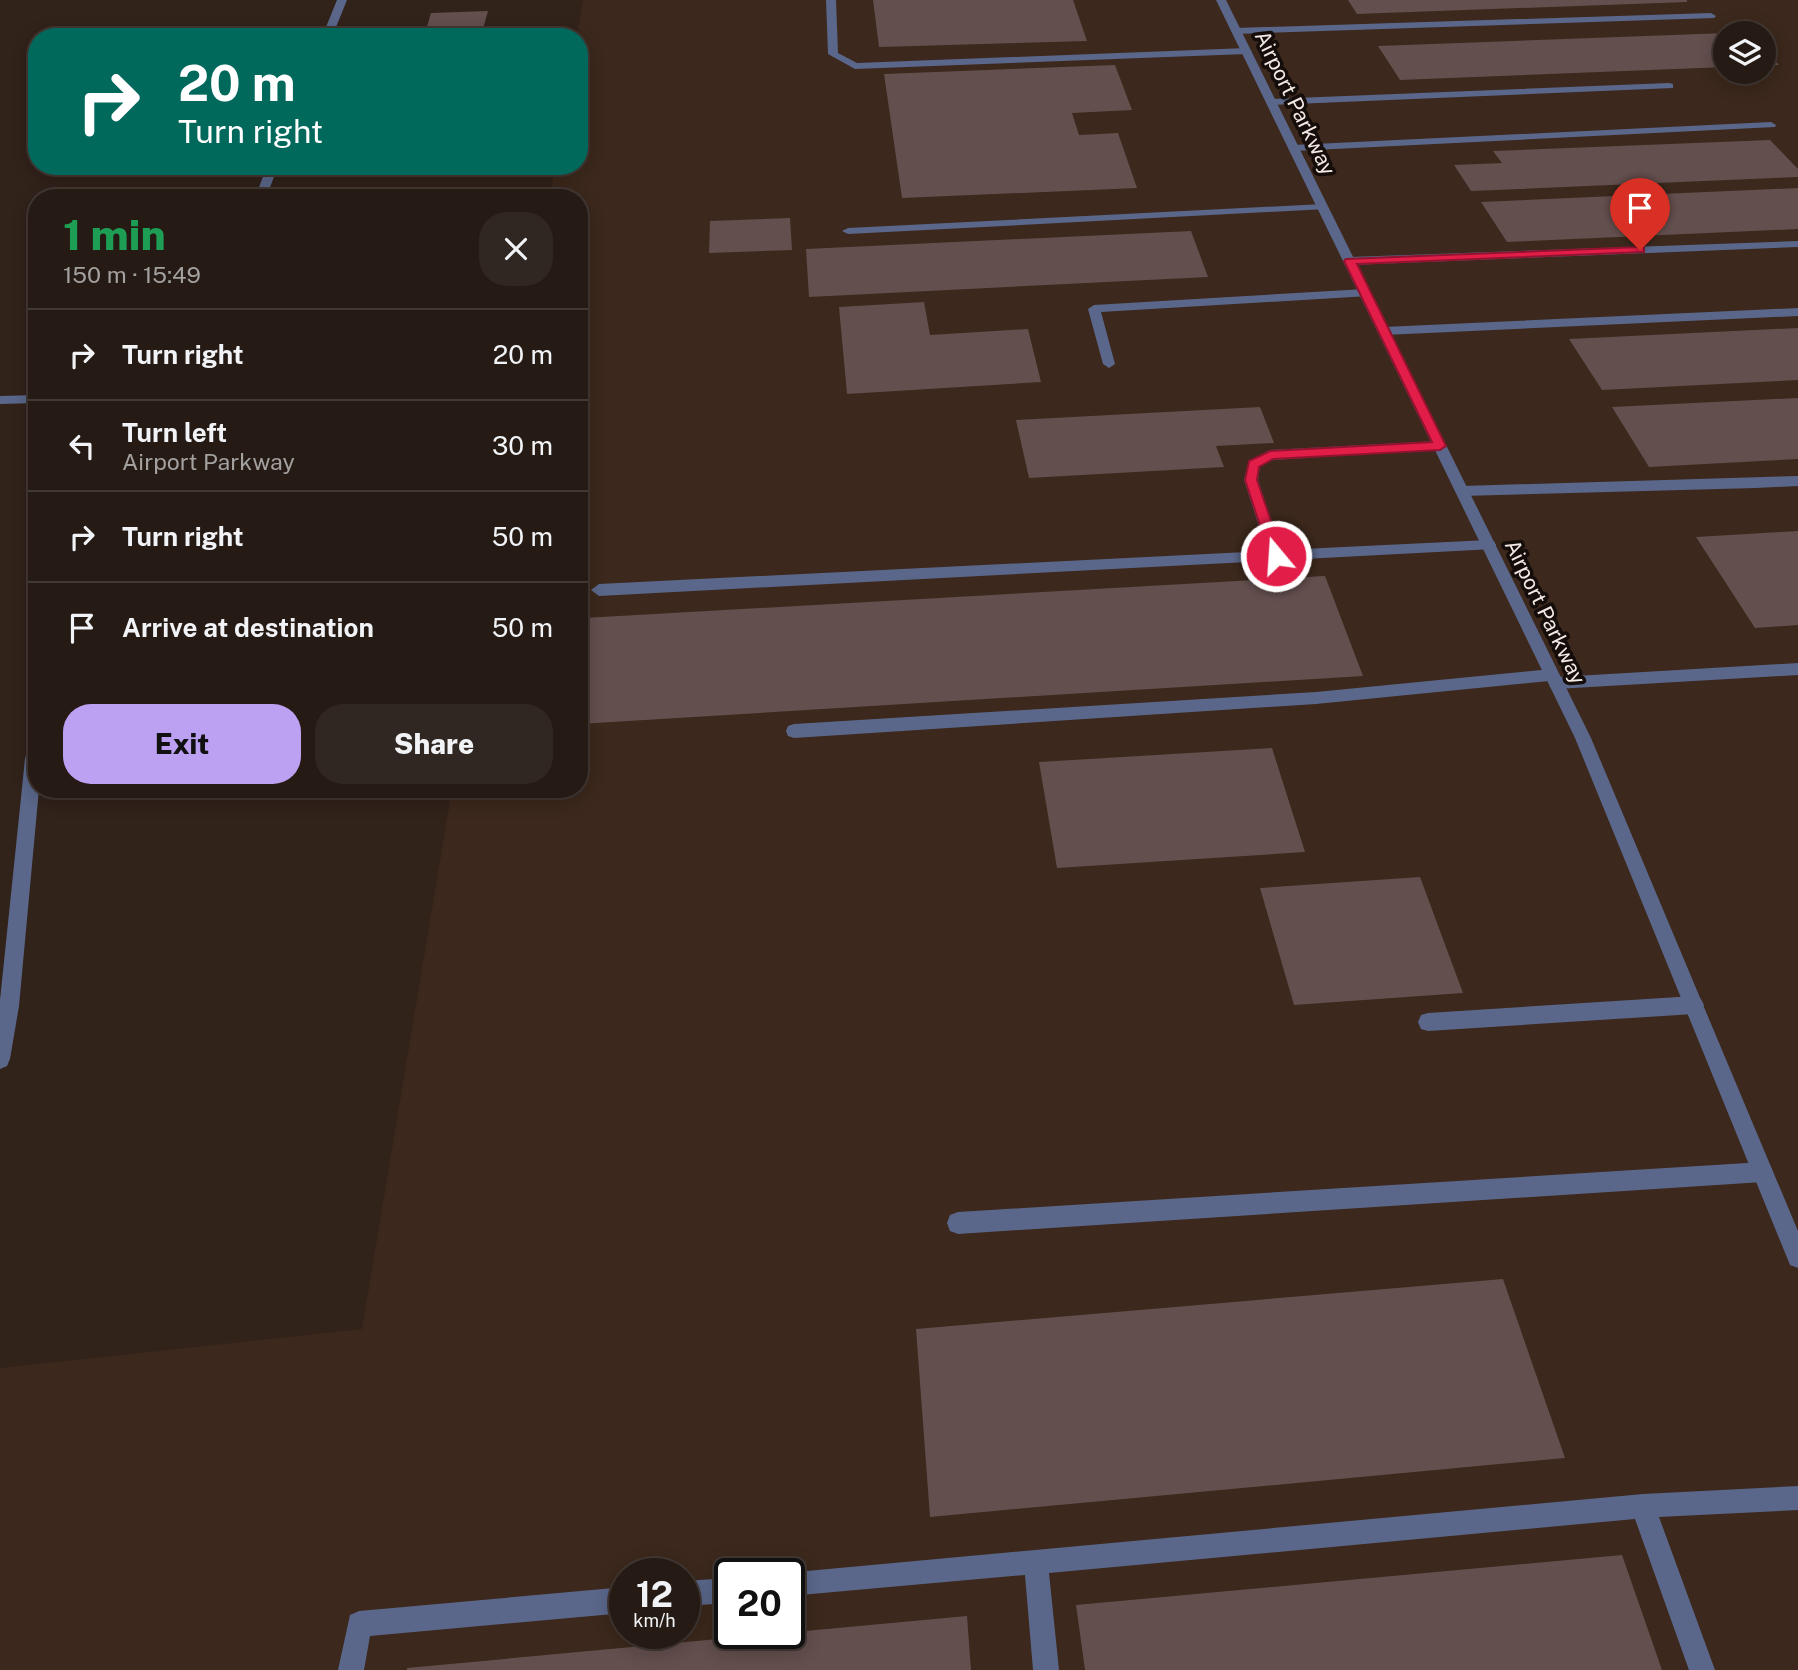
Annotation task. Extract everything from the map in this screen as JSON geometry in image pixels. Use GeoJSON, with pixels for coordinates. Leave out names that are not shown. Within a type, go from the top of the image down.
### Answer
{"type":"FeatureCollection","features":[{"type":"Feature","properties":{"kind":"street"},"geometry":{"type":"LineString","coordinates":[[331,28],[342,0]]}},
{"type":"Feature","properties":{"kind":"street"},"geometry":{"type":"LineString","coordinates":[[831,0],[833,54],[855,66],[1247,51]]}},
{"type":"Feature","properties":{"kind":"street","name":"Airport Parkway"},"geometry":{"type":"LineString","coordinates":[[1221,0],[1583,738],[1798,1257]]}},
{"type":"Feature","properties":{"kind":"street"},"geometry":{"type":"LineString","coordinates":[[1236,31],[1711,16]]}},
{"type":"Feature","properties":{"kind":"street"},"geometry":{"type":"LineString","coordinates":[[1271,102],[1669,86]]}},
{"type":"Feature","properties":{"kind":"street"},"geometry":{"type":"LineString","coordinates":[[1294,148],[1771,125]]}},
{"type":"Feature","properties":{"kind":"street"},"geometry":{"type":"LineString","coordinates":[[848,231],[1323,206]]}},
{"type":"Feature","properties":{"kind":"street"},"geometry":{"type":"LineString","coordinates":[[1350,261],[1798,244]]}},
{"type":"Feature","properties":{"kind":"street"},"geometry":{"type":"LineString","coordinates":[[1109,363],[1094,309],[1365,293]]}},
{"type":"Feature","properties":{"kind":"street"},"geometry":{"type":"LineString","coordinates":[[1384,331],[1798,312]]}},
{"type":"Feature","properties":{"kind":"street"},"geometry":{"type":"LineString","coordinates":[[0,400],[28,399]]}},
{"type":"Feature","properties":{"kind":"street"},"geometry":{"type":"LineString","coordinates":[[1276,556],[1251,480],[1254,464],[1270,455],[1440,446]]}},
{"type":"Feature","properties":{"kind":"street"},"geometry":{"type":"LineString","coordinates":[[1462,491],[1627,484],[1682,487],[1798,481]]}},
{"type":"Feature","properties":{"kind":"street"},"geometry":{"type":"LineString","coordinates":[[599,590],[1489,545]]}},
{"type":"Feature","properties":{"kind":"street"},"geometry":{"type":"LineString","coordinates":[[794,731],[1317,698],[1553,679],[1798,668]]}},
{"type":"Feature","properties":{"kind":"street"},"geometry":{"type":"LineString","coordinates":[[0,1059],[9,1006],[29,798]]}},
{"type":"Feature","properties":{"kind":"street"},"geometry":{"type":"LineString","coordinates":[[1427,1022],[1694,1005]]}},
{"type":"Feature","properties":{"kind":"street"},"geometry":{"type":"LineString","coordinates":[[958,1223],[1763,1172]]}},
{"type":"Feature","properties":{"kind":"street"},"geometry":{"type":"LineString","coordinates":[[805,1583],[1643,1506],[1798,1498]]}},
{"type":"Feature","properties":{"kind":"street"},"geometry":{"type":"LineString","coordinates":[[1643,1506],[1702,1670]]}},
{"type":"Feature","properties":{"kind":"street"},"geometry":{"type":"LineString","coordinates":[[1036,1562],[1046,1670]]}},
{"type":"Feature","properties":{"kind":"street"},"geometry":{"type":"LineString","coordinates":[[351,1670],[359,1624],[609,1601]]}},
{"type":"Feature","properties":{"kind":"shaded area"},"geometry":{"type":"Polygon","coordinates":[[[583,0],[1798,0],[1798,1670],[0,1670],[0,1368],[362,1329],[450,798],[588,798],[588,189],[551,189],[554,175],[588,175],[588,28],[578,28],[583,0]]]}},
{"type":"Feature","properties":{"kind":"building"},"geometry":{"type":"Polygon","coordinates":[[[873,0],[1073,0],[1087,41],[879,47],[873,0]]]}},
{"type":"Feature","properties":{"kind":"building"},"geometry":{"type":"Polygon","coordinates":[[[1348,0],[1687,0],[1687,2],[1357,14],[1348,0]]]}},
{"type":"Feature","properties":{"kind":"building"},"geometry":{"type":"Polygon","coordinates":[[[488,11],[483,28],[427,28],[431,13],[488,11]]]}},
{"type":"Feature","properties":{"kind":"building"},"geometry":{"type":"Polygon","coordinates":[[[1713,33],[1713,68],[1400,80],[1378,46],[1713,33]]]}},
{"type":"Feature","properties":{"kind":"building"},"geometry":{"type":"Polygon","coordinates":[[[1115,65],[1132,110],[1072,113],[1079,135],[1118,133],[1137,188],[902,198],[884,74],[1115,65]]]}},
{"type":"Feature","properties":{"kind":"building"},"geometry":{"type":"Polygon","coordinates":[[[1770,140],[1798,169],[1798,177],[1471,191],[1454,165],[1502,163],[1493,151],[1770,140]]]}},
{"type":"Feature","properties":{"kind":"building"},"geometry":{"type":"Polygon","coordinates":[[[1798,188],[1798,229],[1507,242],[1481,202],[1798,188]]]}},
{"type":"Feature","properties":{"kind":"building"},"geometry":{"type":"Polygon","coordinates":[[[790,218],[792,250],[709,253],[710,221],[790,218]]]}},
{"type":"Feature","properties":{"kind":"building"},"geometry":{"type":"Polygon","coordinates":[[[1191,231],[1208,277],[809,297],[806,249],[1191,231]]]}},
{"type":"Feature","properties":{"kind":"building"},"geometry":{"type":"Polygon","coordinates":[[[924,302],[930,335],[1028,329],[1041,382],[847,394],[839,307],[924,302]]]}},
{"type":"Feature","properties":{"kind":"building"},"geometry":{"type":"Polygon","coordinates":[[[1798,328],[1798,380],[1602,390],[1569,339],[1798,328]]]}},
{"type":"Feature","properties":{"kind":"building"},"geometry":{"type":"Polygon","coordinates":[[[1798,398],[1798,459],[1649,467],[1612,407],[1798,398]]]}},
{"type":"Feature","properties":{"kind":"building"},"geometry":{"type":"Polygon","coordinates":[[[1260,407],[1274,443],[1216,446],[1224,467],[1029,478],[1016,420],[1260,407]]]}},
{"type":"Feature","properties":{"kind":"building"},"geometry":{"type":"Polygon","coordinates":[[[1798,531],[1798,625],[1755,628],[1696,537],[1798,531]]]}},
{"type":"Feature","properties":{"kind":"building"},"geometry":{"type":"Polygon","coordinates":[[[1325,576],[1363,676],[588,723],[588,618],[1325,576]]]}},
{"type":"Feature","properties":{"kind":"building"},"geometry":{"type":"Polygon","coordinates":[[[1272,748],[1305,852],[1057,868],[1039,762],[1272,748]]]}},
{"type":"Feature","properties":{"kind":"building"},"geometry":{"type":"Polygon","coordinates":[[[1420,877],[1463,993],[1294,1005],[1260,888],[1420,877]]]}},
{"type":"Feature","properties":{"kind":"building"},"geometry":{"type":"Polygon","coordinates":[[[1503,1279],[1565,1458],[930,1517],[916,1329],[1503,1279]]]}},
{"type":"Feature","properties":{"kind":"building"},"geometry":{"type":"Polygon","coordinates":[[[1622,1555],[1662,1670],[1085,1670],[1076,1605],[1622,1555]]]}},
{"type":"Feature","properties":{"kind":"building"},"geometry":{"type":"Polygon","coordinates":[[[967,1616],[971,1670],[407,1670],[612,1649],[700,1649],[700,1641],[714,1639],[714,1649],[805,1649],[805,1631],[967,1616]]]}},
{"type":"Feature","properties":{"kind":"route"},"geometry":{"type":"LineString","coordinates":[[1276,556],[1251,480],[1254,464],[1270,455],[1440,446],[1350,261],[1640,250]]}}]}
